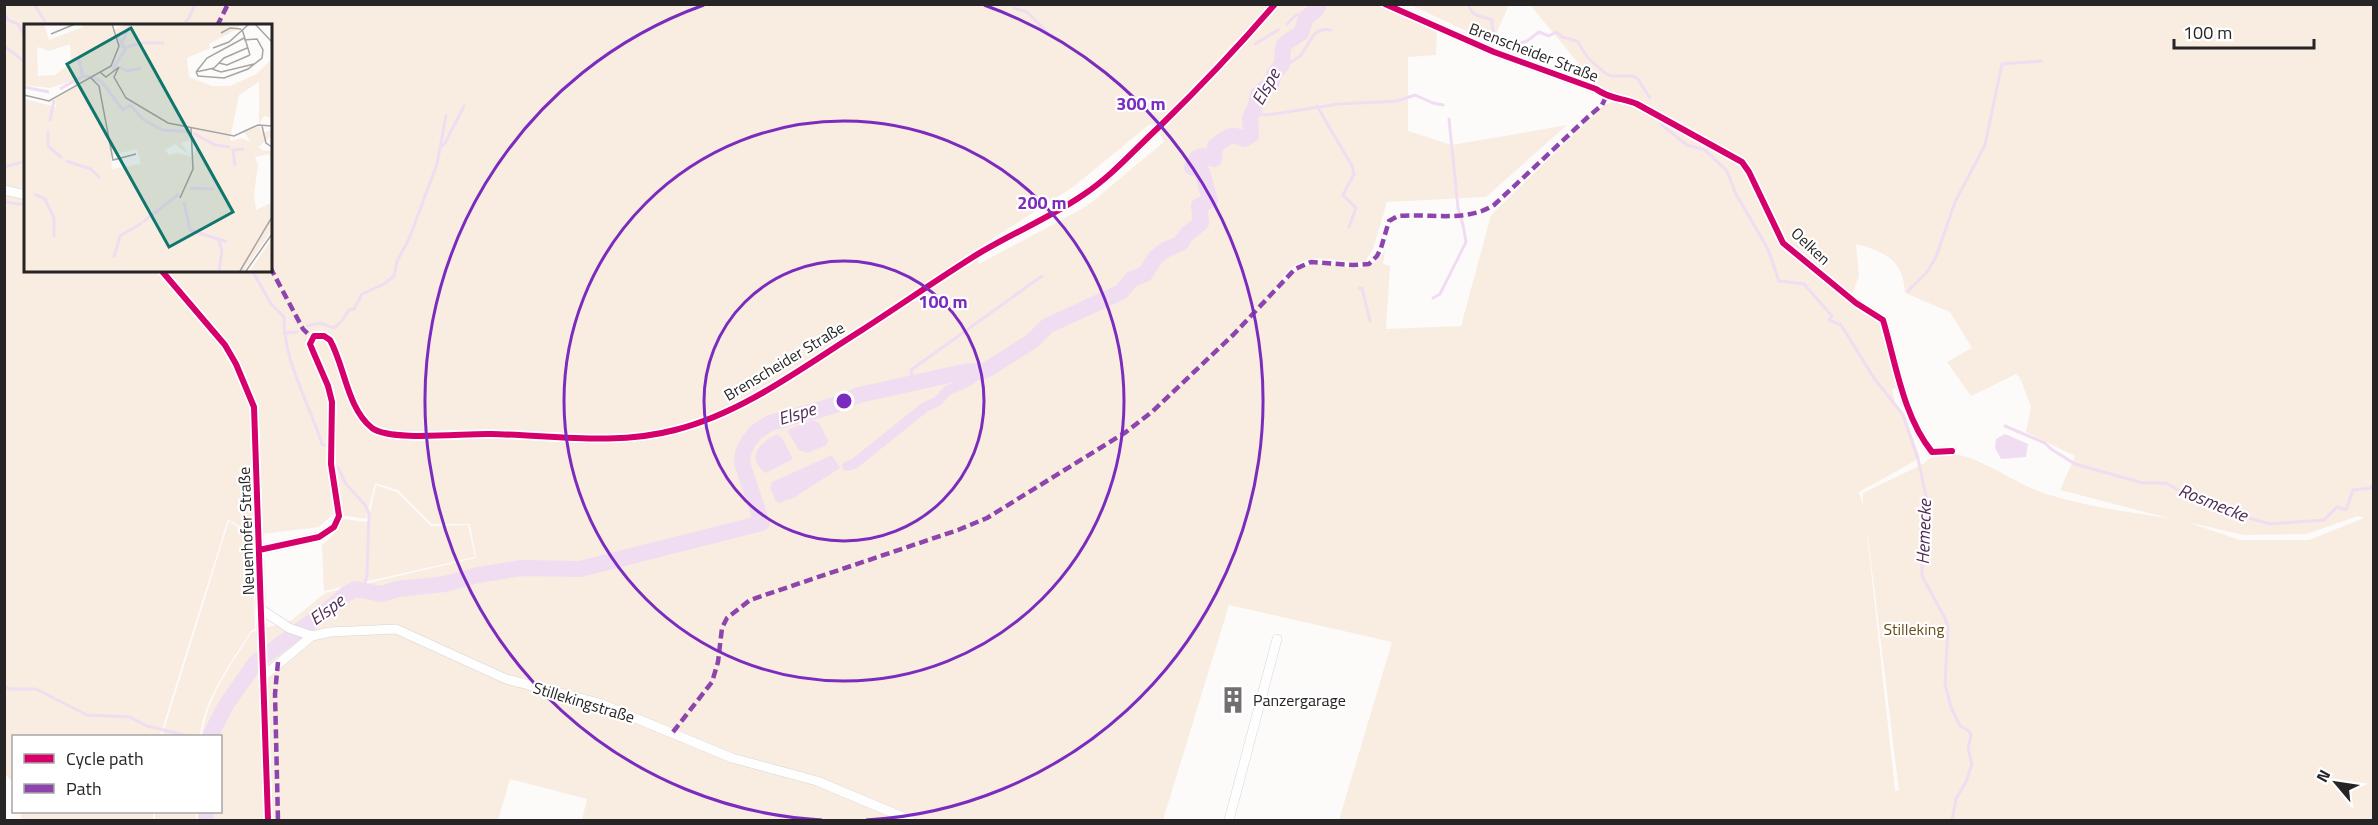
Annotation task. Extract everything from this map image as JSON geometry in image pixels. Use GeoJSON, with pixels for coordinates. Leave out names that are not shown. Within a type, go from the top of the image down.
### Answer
{"type":"FeatureCollection","features":[{"type":"Feature","properties":{"kind":"street","name":"Brenscheider Straße"},"geometry":{"type":"LineString","coordinates":[[259,550],[319,537],[334,527],[339,516],[331,465],[332,402],[328,386],[310,344],[314,336],[324,336],[330,340],[354,402],[363,418],[382,434],[490,434],[613,439],[656,435],[678,430],[749,400],[895,309],[974,256],[1084,195],[1112,172],[1194,93],[1275,4]]}},
{"type":"Feature","properties":{"kind":"street","name":"Brenscheider Straße"},"geometry":{"type":"LineString","coordinates":[[1385,4],[1494,52],[1596,89],[1606,97]]}},
{"type":"Feature","properties":{"kind":"street","name":"Oelken"},"geometry":{"type":"LineString","coordinates":[[1606,97],[1624,98],[1637,104],[1742,162],[1783,243],[1856,303],[1883,320],[1900,385],[1918,430],[1932,452],[1952,451]]}},
{"type":"Feature","properties":{"kind":"street"},"geometry":{"type":"LineString","coordinates":[[4,190],[24,195]]}},
{"type":"Feature","properties":{"kind":"street","name":"Neuenhofer Straße"},"geometry":{"type":"LineString","coordinates":[[163,272],[225,345],[236,364],[254,408],[265,675],[268,820]]}},
{"type":"Feature","properties":{"kind":"street"},"geometry":{"type":"LineString","coordinates":[[262,610],[289,628],[308,635]]}},
{"type":"Feature","properties":{"kind":"street","name":"Stillekingstraße"},"geometry":{"type":"LineString","coordinates":[[265,675],[308,635],[396,629],[506,679],[599,703],[732,758],[817,781],[910,820]]}},
{"type":"Feature","properties":{"kind":"street"},"geometry":{"type":"LineString","coordinates":[[1229,820],[1277,639]]}},
{"type":"Feature","properties":{"kind":"green space","name":"Stilleking"},"geometry":{"type":"Polygon","coordinates":[[[4,5],[1379,5],[1437,30],[1436,55],[1408,57],[1408,131],[1452,145],[1567,125],[1486,197],[1387,202],[1373,249],[1365,262],[1318,258],[1300,262],[1286,273],[1271,293],[1273,296],[1299,269],[1315,264],[1358,268],[1376,261],[1385,250],[1383,264],[1390,266],[1386,329],[1461,326],[1491,215],[1605,104],[1623,101],[1735,159],[1747,172],[1781,246],[1881,325],[1898,386],[1892,390],[1895,402],[1905,416],[1920,458],[1859,492],[1863,505],[1863,493],[1935,456],[1954,454],[1989,466],[2033,489],[2050,495],[2101,507],[2172,519],[2060,490],[2075,456],[2026,432],[2031,407],[2020,378],[2016,374],[1971,396],[1947,362],[1972,348],[1950,312],[1905,293],[1901,273],[1891,259],[1876,250],[1856,244],[1859,276],[1852,294],[1785,241],[1744,158],[1638,102],[1598,87],[1530,5],[2373,5],[2373,820],[1339,820],[1392,642],[1229,605],[1163,820],[582,820],[587,799],[510,779],[498,820],[198,820],[198,813],[222,813],[222,735],[202,735],[204,722],[214,695],[252,632],[292,620],[325,593],[476,558],[470,524],[432,524],[398,490],[375,483],[366,519],[333,514],[319,527],[253,535],[228,519],[160,735],[12,735],[12,781],[4,774],[4,5]],[[1150,124],[1073,187],[975,250],[979,264],[1087,206],[1165,141],[1150,124]],[[2358,516],[2306,534],[2244,535],[2187,522],[2240,540],[2309,540],[2364,518],[2358,516]],[[1867,533],[1895,790],[1899,791],[1868,537],[1867,533]]]}},
{"type":"Feature","properties":{"kind":"green space"},"geometry":{"type":"Polygon","coordinates":[[[1411,5],[1509,5],[1492,43],[1411,5]]]}},
{"type":"Feature","properties":{"kind":"green space"},"geometry":{"type":"Polygon","coordinates":[[[376,485],[397,492],[431,526],[468,525],[475,557],[324,591],[322,545],[332,536],[343,519],[368,522],[376,485]]]}},
{"type":"Feature","properties":{"kind":"green space"},"geometry":{"type":"Polygon","coordinates":[[[229,521],[252,537],[255,628],[235,655],[220,681],[207,708],[200,735],[162,735],[229,521]]]}},
{"type":"Feature","properties":{"kind":"green space"},"geometry":{"type":"Polygon","coordinates":[[[20,813],[153,813],[153,820],[22,820],[20,813]]]}},
{"type":"Feature","properties":{"kind":"green space"},"geometry":{"type":"Polygon","coordinates":[[[155,813],[196,813],[196,820],[155,820],[155,813]]]}},
{"type":"Feature","properties":{"kind":"shaded area"},"geometry":{"type":"Polygon","coordinates":[[[813,420],[820,424],[828,441],[826,445],[808,453],[799,450],[788,432],[789,429],[813,420]]]}},
{"type":"Feature","properties":{"kind":"shaded area"},"geometry":{"type":"Polygon","coordinates":[[[777,434],[782,438],[793,459],[766,473],[756,462],[757,451],[765,441],[777,434]]]}},
{"type":"Feature","properties":{"kind":"shaded area"},"geometry":{"type":"Polygon","coordinates":[[[2005,434],[2028,444],[2026,457],[2001,459],[1995,448],[1996,439],[2005,434]]]}},
{"type":"Feature","properties":{"kind":"shaded area"},"geometry":{"type":"Polygon","coordinates":[[[830,456],[840,468],[795,497],[779,503],[776,501],[770,488],[772,482],[830,456]]]}},
{"type":"Feature","properties":{"kind":"waterway"},"geometry":{"type":"LineString","coordinates":[[34,4],[47,24]]}},
{"type":"Feature","properties":{"kind":"waterway"},"geometry":{"type":"LineString","coordinates":[[184,24],[195,4]]}},
{"type":"Feature","properties":{"kind":"waterway","name":"Elspe"},"geometry":{"type":"LineString","coordinates":[[211,735],[226,705],[256,662],[324,613],[346,594],[356,589],[381,594],[398,589],[445,584],[478,575],[522,568],[580,569],[762,523],[742,463],[743,453],[756,432],[770,423],[832,406],[859,395],[968,371],[981,372],[1032,341],[1047,326],[1121,292],[1132,279],[1145,274],[1155,258],[1165,250],[1181,243],[1187,234],[1201,223],[1199,206],[1210,200],[1202,172],[1192,167],[1197,158],[1202,156],[1214,159],[1215,146],[1226,138],[1236,136],[1244,139],[1251,135],[1250,118],[1258,94],[1272,82],[1274,74],[1282,64],[1285,44],[1301,33],[1306,18],[1316,10],[1319,4]]}},
{"type":"Feature","properties":{"kind":"waterway","name":"Hemecke"},"geometry":{"type":"LineString","coordinates":[[1469,4],[1474,14],[1492,20],[1496,36],[1509,47],[1527,41],[1539,32],[1549,36],[1556,32],[1562,37],[1577,41],[1588,58],[1605,73],[1611,76],[1637,78],[1650,98]]}},
{"type":"Feature","properties":{"kind":"waterway"},"geometry":{"type":"LineString","coordinates":[[1014,8],[1027,12],[1049,34]]}},
{"type":"Feature","properties":{"kind":"waterway"},"geometry":{"type":"LineString","coordinates":[[4,13],[8,20],[18,24],[24,35]]}},
{"type":"Feature","properties":{"kind":"waterway"},"geometry":{"type":"LineString","coordinates":[[1287,24],[1296,15],[1303,15],[1306,18]]}},
{"type":"Feature","properties":{"kind":"waterway"},"geometry":{"type":"LineString","coordinates":[[1272,82],[1288,64],[1300,56],[1315,33],[1324,29],[1331,30]]}},
{"type":"Feature","properties":{"kind":"waterway"},"geometry":{"type":"LineString","coordinates":[[1255,44],[1278,30]]}},
{"type":"Feature","properties":{"kind":"waterway"},"geometry":{"type":"LineString","coordinates":[[4,46],[24,61]]}},
{"type":"Feature","properties":{"kind":"waterway"},"geometry":{"type":"LineString","coordinates":[[1908,291],[1927,272],[1936,257],[1955,202],[1985,145],[2002,64],[2041,61]]}},
{"type":"Feature","properties":{"kind":"waterway"},"geometry":{"type":"LineString","coordinates":[[1253,112],[1265,115],[1339,104],[1397,101],[1415,95],[1443,105]]}},
{"type":"Feature","properties":{"kind":"waterway"},"geometry":{"type":"LineString","coordinates":[[440,148],[445,143],[464,106]]}},
{"type":"Feature","properties":{"kind":"waterway"},"geometry":{"type":"LineString","coordinates":[[1317,106],[1352,166],[1354,174],[1343,195],[1356,208],[1349,227]]}},
{"type":"Feature","properties":{"kind":"waterway"},"geometry":{"type":"LineString","coordinates":[[307,326],[320,323],[334,328],[349,310],[354,309],[362,294],[384,284],[394,276],[397,261],[409,239],[437,164],[446,116]]}},
{"type":"Feature","properties":{"kind":"waterway"},"geometry":{"type":"LineString","coordinates":[[1433,298],[1440,294],[1466,242],[1458,208],[1449,119]]}},
{"type":"Feature","properties":{"kind":"waterway","name":"Hemecke"},"geometry":{"type":"LineString","coordinates":[[1659,120],[1663,126],[1687,145],[1705,150],[1727,171],[1736,194],[1768,249],[1779,281],[1804,284],[1832,316],[1829,320],[1841,325],[1874,378],[1903,415],[1918,459],[1928,506],[1923,527],[1922,576],[1948,627],[1945,684],[1951,707],[1960,726],[1969,731],[1971,735],[1968,749],[1972,764],[1966,782],[1956,799],[1952,820]]}},
{"type":"Feature","properties":{"kind":"waterway"},"geometry":{"type":"LineString","coordinates":[[4,167],[24,162]]}},
{"type":"Feature","properties":{"kind":"waterway"},"geometry":{"type":"LineString","coordinates":[[4,202],[24,205]]}},
{"type":"Feature","properties":{"kind":"waterway"},"geometry":{"type":"LineString","coordinates":[[253,272],[271,304],[284,317],[292,365],[322,444],[328,447]]}},
{"type":"Feature","properties":{"kind":"waterway"},"geometry":{"type":"LineString","coordinates":[[913,383],[911,370],[1042,276]]}},
{"type":"Feature","properties":{"kind":"waterway"},"geometry":{"type":"LineString","coordinates":[[1359,288],[1362,288],[1370,321]]}},
{"type":"Feature","properties":{"kind":"waterway"},"geometry":{"type":"LineString","coordinates":[[284,333],[297,332]]}},
{"type":"Feature","properties":{"kind":"waterway"},"geometry":{"type":"LineString","coordinates":[[847,466],[854,464],[925,407],[938,401],[947,391],[969,381],[981,372]]}},
{"type":"Feature","properties":{"kind":"waterway","name":"Rosmecke"},"geometry":{"type":"LineString","coordinates":[[2005,426],[2045,443],[2075,464],[2143,483],[2166,483],[2194,499],[2206,498],[2225,511],[2270,524],[2324,520],[2337,507],[2346,510],[2353,490],[2371,488],[2374,482]]}},
{"type":"Feature","properties":{"kind":"waterway"},"geometry":{"type":"LineString","coordinates":[[338,468],[346,484],[365,505],[369,513],[367,575],[363,591]]}},
{"type":"Feature","properties":{"kind":"waterway"},"geometry":{"type":"LineString","coordinates":[[4,686],[10,689],[36,689],[87,715],[130,717],[147,726],[184,735]]}},
{"type":"Feature","properties":{"kind":"waterway","name":"Elspe"},"geometry":{"type":"LineString","coordinates":[[206,813],[206,820]]}},
{"type":"Feature","properties":{"kind":"marked path"},"geometry":{"type":"LineString","coordinates":[[218,24],[228,4]]}},
{"type":"Feature","properties":{"kind":"marked path"},"geometry":{"type":"LineString","coordinates":[[673,732],[712,682],[718,662],[722,628],[727,618],[750,600],[958,530],[987,518],[1126,432],[1153,411],[1234,334],[1295,269],[1311,262],[1369,264],[1381,248],[1389,221],[1398,216],[1459,216],[1483,211],[1494,205],[1602,105],[1606,97]]}},
{"type":"Feature","properties":{"kind":"marked path"},"geometry":{"type":"LineString","coordinates":[[272,271],[303,329],[312,338]]}},
{"type":"Feature","properties":{"kind":"marked path"},"geometry":{"type":"LineString","coordinates":[[278,662],[275,694],[278,820]]}},
{"type":"Feature","properties":{"kind":"cycle path"},"geometry":{"type":"LineString","coordinates":[[259,550],[319,537],[334,527],[339,516],[331,464],[332,402],[328,386],[310,344],[314,336],[324,336],[330,340],[357,410],[364,420],[372,428],[395,435],[491,434],[630,438],[675,430],[700,422],[772,388],[973,257],[1056,212],[1094,188],[1190,97],[1275,4]]}},
{"type":"Feature","properties":{"kind":"cycle path"},"geometry":{"type":"LineString","coordinates":[[1385,4],[1494,52],[1596,89],[1606,95],[1637,104],[1742,162],[1783,243],[1856,303],[1883,320],[1901,389],[1922,438],[1932,452],[1952,451]]}},
{"type":"Feature","properties":{"kind":"cycle path"},"geometry":{"type":"LineString","coordinates":[[163,272],[225,345],[236,364],[254,407],[268,820]]}},
{"type":"Feature","properties":{"kind":"place","name":"Panzergarage"},"geometry":{"type":"Point","coordinates":[1233,700]}}]}
